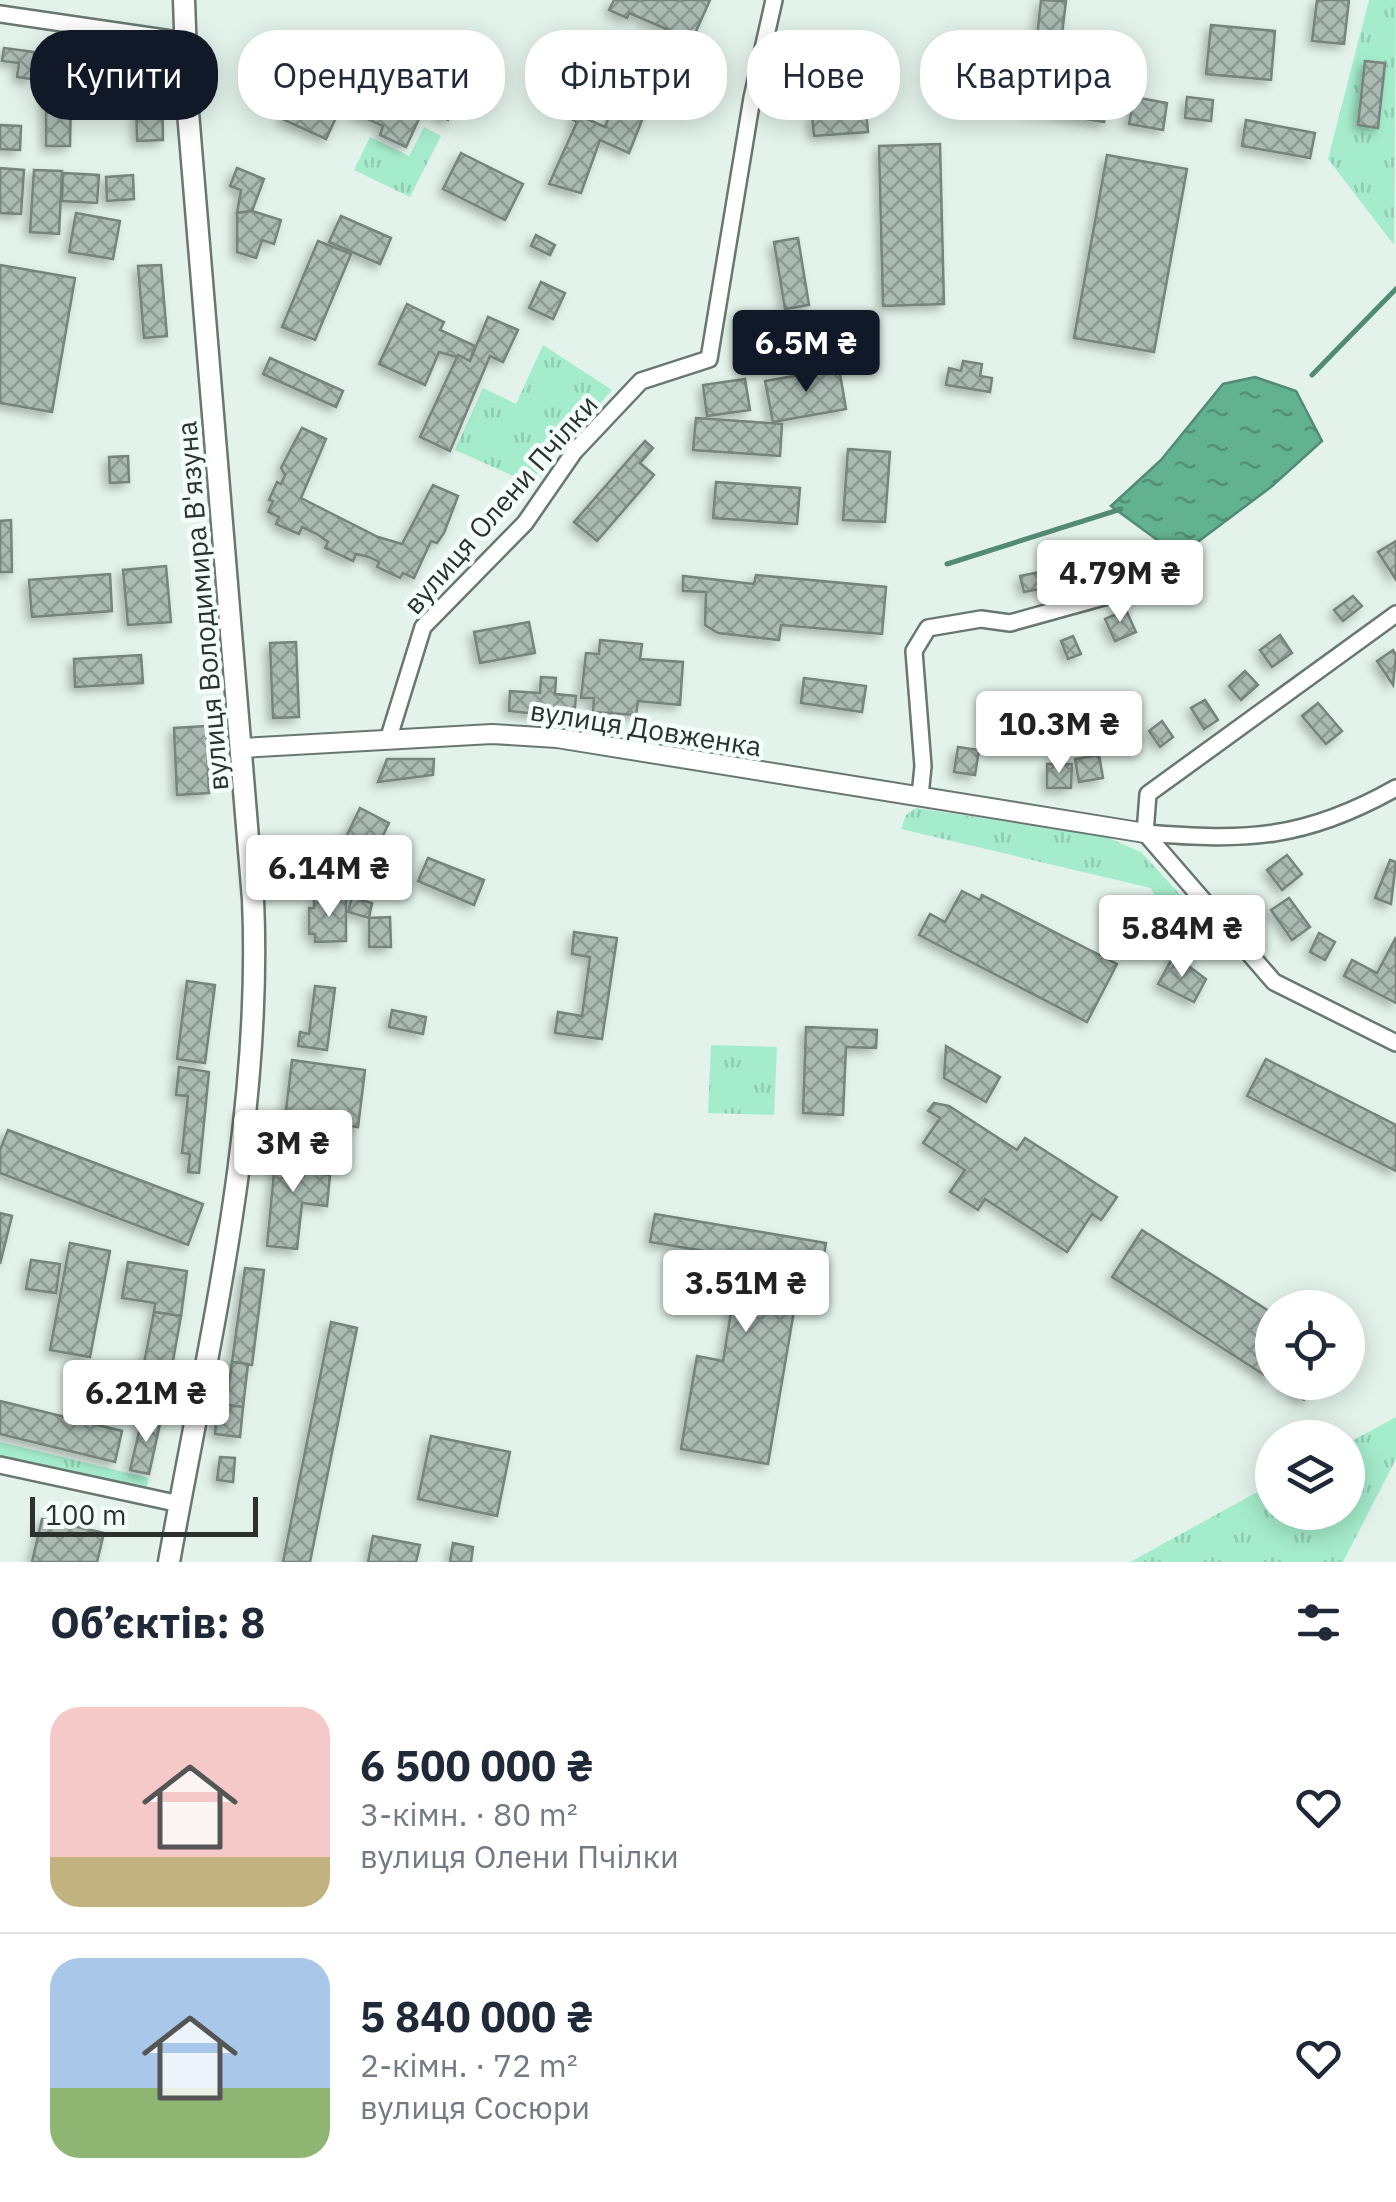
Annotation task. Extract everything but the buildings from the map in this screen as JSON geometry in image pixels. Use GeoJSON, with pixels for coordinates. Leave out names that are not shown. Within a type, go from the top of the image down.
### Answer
{"type":"FeatureCollection","features":[{"type":"Feature","properties":{"kind":"main road","name":"вулиця Володимира В'язуна"},"geometry":{"type":"LineString","coordinates":[[184,0],[184,30]]}},
{"type":"Feature","properties":{"kind":"main road","name":"вулиця Володимира В'язуна"},"geometry":{"type":"LineString","coordinates":[[169,1562],[223,1256],[255,1030],[253,900],[190,120]]}},
{"type":"Feature","properties":{"kind":"street","name":"вулиця Олени Пчілки"},"geometry":{"type":"LineString","coordinates":[[388,740],[423,627],[525,522],[574,452],[641,381],[709,359],[738,175],[774,0]]}},
{"type":"Feature","properties":{"kind":"street"},"geometry":{"type":"LineString","coordinates":[[0,14],[109,30]]}},
{"type":"Feature","properties":{"kind":"street"},"geometry":{"type":"LineString","coordinates":[[920,796],[923,766],[914,650],[928,628],[981,619],[1010,623],[1172,578]]}},
{"type":"Feature","properties":{"kind":"street"},"geometry":{"type":"LineString","coordinates":[[1396,614],[1148,794],[1144,833],[1274,982],[1396,1043]]}},
{"type":"Feature","properties":{"kind":"street","name":"вулиця Довженка"},"geometry":{"type":"LineString","coordinates":[[242,748],[492,734],[557,738],[1144,833],[1228,840],[1286,834],[1396,788]]}},
{"type":"Feature","properties":{"kind":"street"},"geometry":{"type":"LineString","coordinates":[[0,1465],[180,1504]]}},
{"type":"Feature","properties":{"kind":"green space"},"geometry":{"type":"Polygon","coordinates":[[[1369,0],[1396,0],[1394,245],[1328,159],[1369,0]]]}},
{"type":"Feature","properties":{"kind":"green space"},"geometry":{"type":"Polygon","coordinates":[[[424,127],[441,136],[410,197],[354,170],[370,137],[409,156],[424,127]]]}},
{"type":"Feature","properties":{"kind":"green space"},"geometry":{"type":"Polygon","coordinates":[[[543,345],[612,390],[529,483],[455,450],[483,388],[516,404],[543,345]]]}},
{"type":"Feature","properties":{"kind":"green space"},"geometry":{"type":"Polygon","coordinates":[[[916,808],[1106,837],[1141,852],[1187,902],[1176,939],[1151,888],[901,829],[906,815],[916,808]]]}},
{"type":"Feature","properties":{"kind":"green space"},"geometry":{"type":"Polygon","coordinates":[[[711,1045],[777,1047],[774,1115],[708,1113],[711,1045]]]}},
{"type":"Feature","properties":{"kind":"green space"},"geometry":{"type":"Polygon","coordinates":[[[1396,1417],[1396,1459],[1365,1519],[1365,1434],[1396,1417]]]}},
{"type":"Feature","properties":{"kind":"green space"},"geometry":{"type":"Polygon","coordinates":[[[0,1442],[149,1478],[145,1493],[0,1458],[0,1442]]]}},
{"type":"Feature","properties":{"kind":"green space"},"geometry":{"type":"Polygon","coordinates":[[[1255,1493],[1255,1530],[1359,1530],[1343,1562],[1130,1562],[1255,1493]]]}},
{"type":"Feature","properties":{"kind":"water"},"geometry":{"type":"Polygon","coordinates":[[[1255,377],[1296,391],[1322,441],[1271,487],[1179,556],[1111,506],[1161,460],[1223,384],[1255,377]]]}},
{"type":"Feature","properties":{"kind":"waterway"},"geometry":{"type":"LineString","coordinates":[[1312,375],[1396,289]]}},
{"type":"Feature","properties":{"kind":"waterway"},"geometry":{"type":"LineString","coordinates":[[947,564],[1121,509]]}}]}
